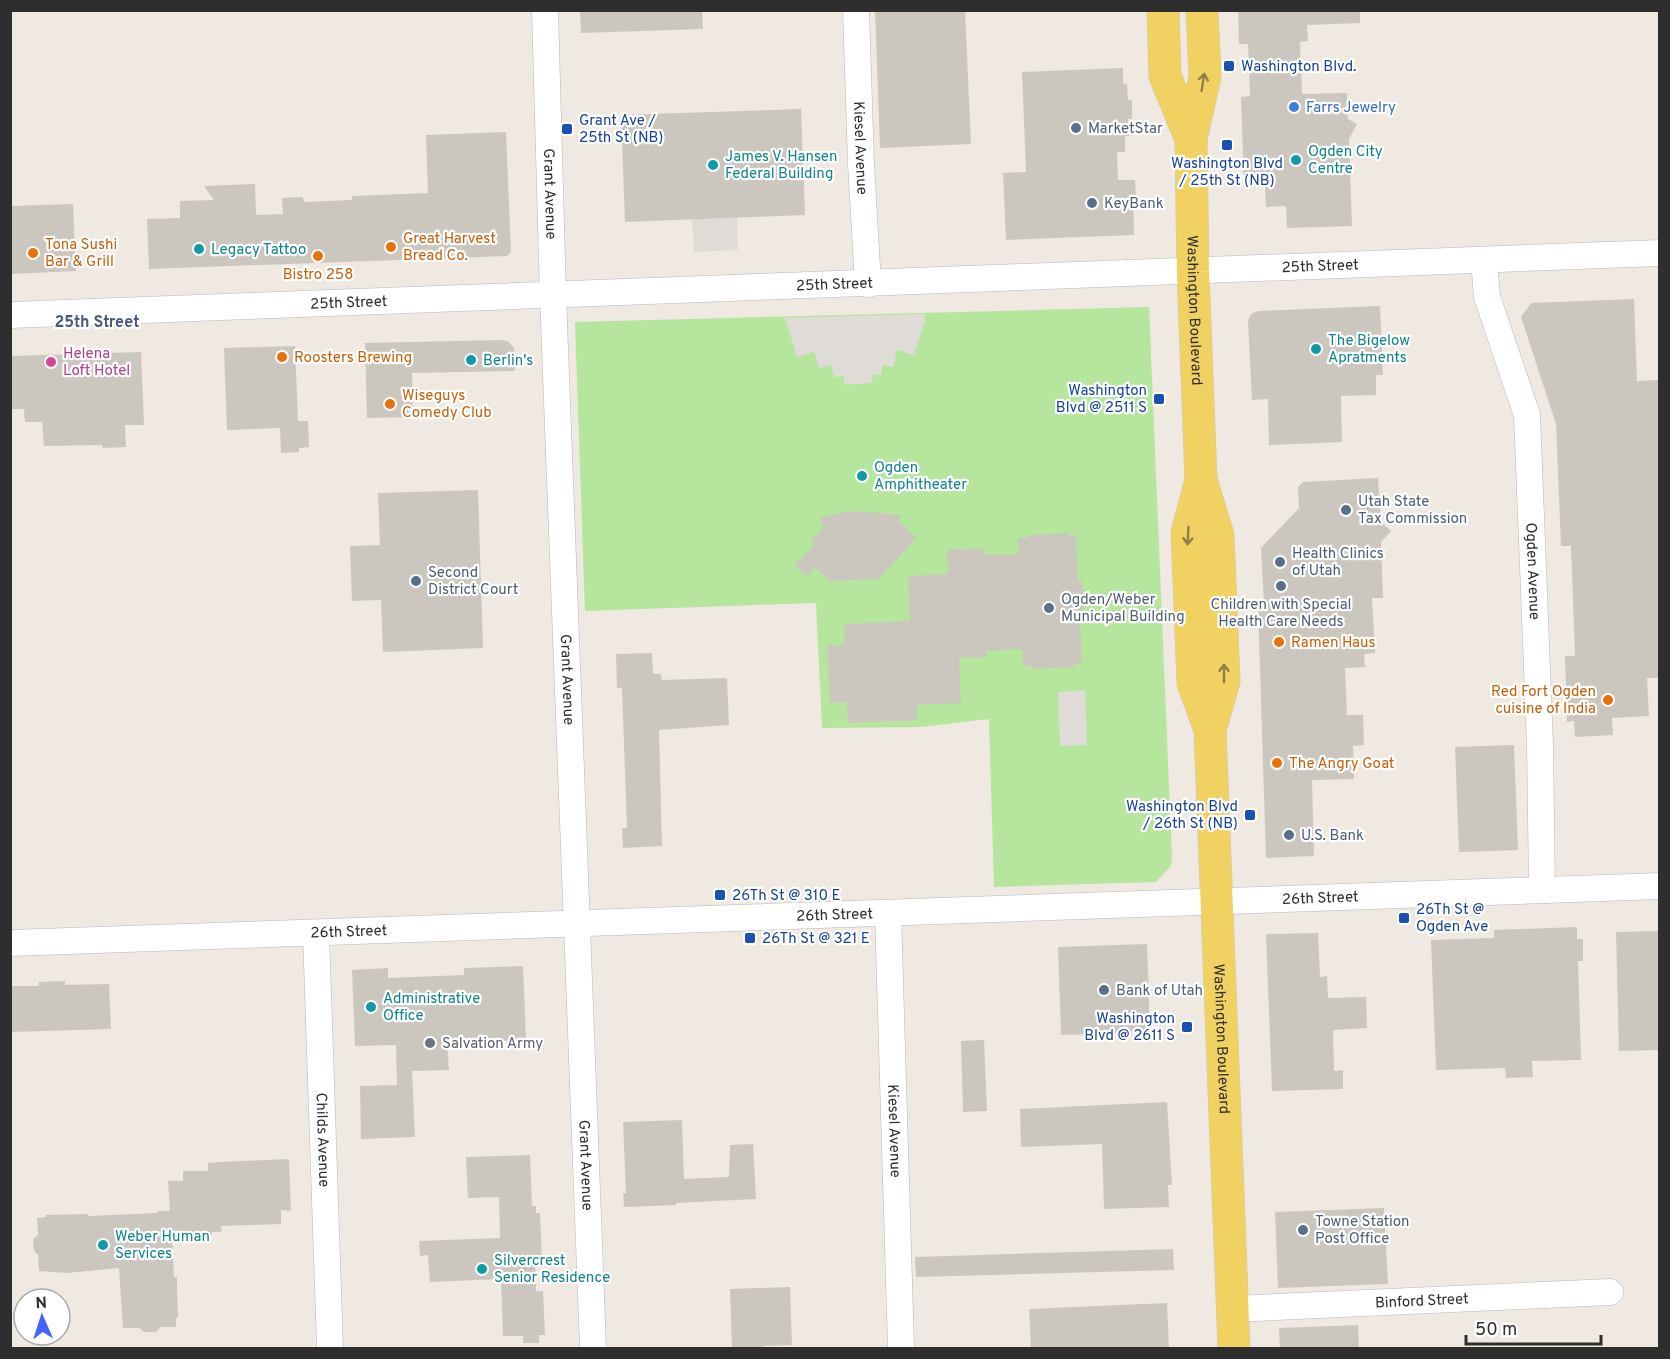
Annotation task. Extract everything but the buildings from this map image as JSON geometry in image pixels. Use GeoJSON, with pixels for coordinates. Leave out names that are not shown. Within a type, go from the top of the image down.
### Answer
{"type":"FeatureCollection","features":[{"type":"Feature","properties":{"kind":"main road","name":"Washington Boulevard"},"geometry":{"type":"LineString","coordinates":[[1163,10],[1165,76],[1191,139]]}},
{"type":"Feature","properties":{"kind":"main road","name":"Washington Boulevard"},"geometry":{"type":"LineString","coordinates":[[1202,10],[1205,77],[1191,139],[1193,272],[1201,480],[1218,535],[1224,681],[1210,730],[1234,1348]]}},
{"type":"Feature","properties":{"kind":"street","name":"Grant Avenue"},"geometry":{"type":"LineString","coordinates":[[544,10],[593,1348]]}},
{"type":"Feature","properties":{"kind":"street","name":"Kiesel Avenue"},"geometry":{"type":"LineString","coordinates":[[856,10],[868,284]]}},
{"type":"Feature","properties":{"kind":"street","name":"25th Street"},"geometry":{"type":"LineString","coordinates":[[10,315],[1659,253]]}},
{"type":"Feature","properties":{"kind":"street","name":"Ogden Avenue"},"geometry":{"type":"LineString","coordinates":[[1484,260],[1489,303],[1527,415],[1540,745],[1542,890]]}},
{"type":"Feature","properties":{"kind":"street","name":"26th Street"},"geometry":{"type":"LineString","coordinates":[[10,944],[1659,886]]}},
{"type":"Feature","properties":{"kind":"street","name":"Kiesel Avenue"},"geometry":{"type":"LineString","coordinates":[[888,913],[901,1348]]}},
{"type":"Feature","properties":{"kind":"street","name":"Childs Avenue"},"geometry":{"type":"LineString","coordinates":[[316,933],[330,1348]]}},
{"type":"Feature","properties":{"kind":"street","name":"Binford Street"},"geometry":{"type":"LineString","coordinates":[[1233,1309],[1610,1292]]}},
{"type":"Feature","properties":{"kind":"green space"},"geometry":{"type":"Polygon","coordinates":[[[1149,307],[1172,857],[1171,866],[1156,882],[994,887],[989,719],[920,727],[822,728],[816,603],[585,611],[575,322],[1149,307]]]}},
{"type":"Feature","properties":{"kind":"shaded area"},"geometry":{"type":"Polygon","coordinates":[[[737,218],[738,250],[694,252],[692,219],[737,218]]]}},
{"type":"Feature","properties":{"kind":"shaded area"},"geometry":{"type":"Polygon","coordinates":[[[925,314],[925,321],[914,355],[897,350],[893,367],[883,365],[881,375],[873,375],[872,383],[845,385],[843,376],[834,377],[831,365],[819,368],[814,352],[797,357],[785,318],[925,314]]]}},
{"type":"Feature","properties":{"kind":"shaded area"},"geometry":{"type":"Polygon","coordinates":[[[1085,690],[1087,745],[1060,746],[1058,692],[1085,690]]]}},
{"type":"Feature","properties":{"kind":"place","name":"Washington Blvd."},"geometry":{"type":"Point","coordinates":[1229,66]}},
{"type":"Feature","properties":{"kind":"place","name":"Farrs Jewelry"},"geometry":{"type":"Point","coordinates":[1294,107]}},
{"type":"Feature","properties":{"kind":"place","name":"MarketStar"},"geometry":{"type":"Point","coordinates":[1076,128]}},
{"type":"Feature","properties":{"kind":"place","name":"Grant Ave / 25th St (NB)"},"geometry":{"type":"Point","coordinates":[567,129]}},
{"type":"Feature","properties":{"kind":"place","name":"Washington Blvd / 25th St (NB)"},"geometry":{"type":"Point","coordinates":[1227,145]}},
{"type":"Feature","properties":{"kind":"place","name":"Ogden City Centre"},"geometry":{"type":"Point","coordinates":[1296,160]}},
{"type":"Feature","properties":{"kind":"place","name":"James V. Hansen Federal Building"},"geometry":{"type":"Point","coordinates":[713,165]}},
{"type":"Feature","properties":{"kind":"place","name":"KeyBank"},"geometry":{"type":"Point","coordinates":[1092,203]}},
{"type":"Feature","properties":{"kind":"place","name":"Great Harvest Bread Co."},"geometry":{"type":"Point","coordinates":[391,247]}},
{"type":"Feature","properties":{"kind":"place","name":"Legacy Tattoo"},"geometry":{"type":"Point","coordinates":[199,249]}},
{"type":"Feature","properties":{"kind":"place","name":"Tona Sushi Bar & Grill"},"geometry":{"type":"Point","coordinates":[33,253]}},
{"type":"Feature","properties":{"kind":"place","name":"Bistro 258"},"geometry":{"type":"Point","coordinates":[318,256]}},
{"type":"Feature","properties":{"kind":"place","name":"The Bigelow Apratments"},"geometry":{"type":"Point","coordinates":[1316,349]}},
{"type":"Feature","properties":{"kind":"place","name":"Roosters Brewing"},"geometry":{"type":"Point","coordinates":[282,357]}},
{"type":"Feature","properties":{"kind":"place","name":"Berlin's"},"geometry":{"type":"Point","coordinates":[471,360]}},
{"type":"Feature","properties":{"kind":"place","name":"Helena Loft Hotel"},"geometry":{"type":"Point","coordinates":[51,362]}},
{"type":"Feature","properties":{"kind":"place","name":"Washington Blvd @ 2511 S"},"geometry":{"type":"Point","coordinates":[1159,399]}},
{"type":"Feature","properties":{"kind":"place","name":"Wiseguys Comedy Club"},"geometry":{"type":"Point","coordinates":[390,404]}},
{"type":"Feature","properties":{"kind":"place","name":"Ogden Amphitheater"},"geometry":{"type":"Point","coordinates":[862,476]}},
{"type":"Feature","properties":{"kind":"place","name":"Utah State Tax Commission"},"geometry":{"type":"Point","coordinates":[1346,510]}},
{"type":"Feature","properties":{"kind":"place","name":"Health Clinics of Utah"},"geometry":{"type":"Point","coordinates":[1280,562]}},
{"type":"Feature","properties":{"kind":"place","name":"Second District Court"},"geometry":{"type":"Point","coordinates":[416,581]}},
{"type":"Feature","properties":{"kind":"place","name":"Children with Special Health Care Needs"},"geometry":{"type":"Point","coordinates":[1281,586]}},
{"type":"Feature","properties":{"kind":"place","name":"Ogden/Weber Municipal Building"},"geometry":{"type":"Point","coordinates":[1049,608]}},
{"type":"Feature","properties":{"kind":"place","name":"Ramen Haus"},"geometry":{"type":"Point","coordinates":[1279,642]}},
{"type":"Feature","properties":{"kind":"place","name":"Red Fort Ogden cuisine of India"},"geometry":{"type":"Point","coordinates":[1608,700]}},
{"type":"Feature","properties":{"kind":"place","name":"The Angry Goat"},"geometry":{"type":"Point","coordinates":[1277,763]}},
{"type":"Feature","properties":{"kind":"place","name":"Washington Blvd / 26th St (NB)"},"geometry":{"type":"Point","coordinates":[1250,815]}},
{"type":"Feature","properties":{"kind":"place","name":"U.S. Bank"},"geometry":{"type":"Point","coordinates":[1289,835]}},
{"type":"Feature","properties":{"kind":"place","name":"26Th St @ 310 E"},"geometry":{"type":"Point","coordinates":[720,895]}},
{"type":"Feature","properties":{"kind":"place","name":"26Th St @ Ogden Ave"},"geometry":{"type":"Point","coordinates":[1404,918]}},
{"type":"Feature","properties":{"kind":"place","name":"26Th St @ 321 E"},"geometry":{"type":"Point","coordinates":[750,938]}},
{"type":"Feature","properties":{"kind":"place","name":"Bank of Utah"},"geometry":{"type":"Point","coordinates":[1104,990]}},
{"type":"Feature","properties":{"kind":"place","name":"Administrative Office"},"geometry":{"type":"Point","coordinates":[371,1007]}},
{"type":"Feature","properties":{"kind":"place","name":"Washington Blvd @ 2611 S"},"geometry":{"type":"Point","coordinates":[1187,1027]}},
{"type":"Feature","properties":{"kind":"place","name":"Salvation Army"},"geometry":{"type":"Point","coordinates":[430,1043]}},
{"type":"Feature","properties":{"kind":"place","name":"Towne Station Post Office"},"geometry":{"type":"Point","coordinates":[1303,1230]}},
{"type":"Feature","properties":{"kind":"place","name":"Weber Human Services"},"geometry":{"type":"Point","coordinates":[103,1245]}},
{"type":"Feature","properties":{"kind":"place","name":"Silvercrest Senior Residence"},"geometry":{"type":"Point","coordinates":[482,1269]}},
{"type":"Feature","properties":{"kind":"district","name":"25th Street"},"geometry":{"type":"Point","coordinates":[97,321]}}]}
